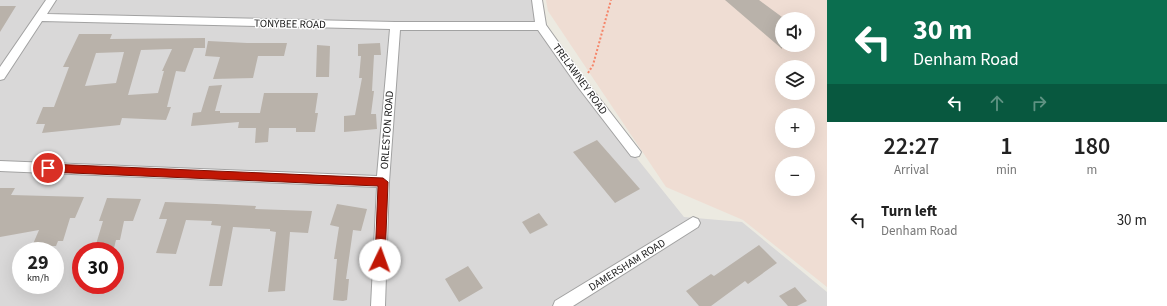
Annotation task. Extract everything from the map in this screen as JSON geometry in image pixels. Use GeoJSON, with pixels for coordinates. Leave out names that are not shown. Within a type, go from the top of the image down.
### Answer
{"type":"FeatureCollection","features":[{"type":"Feature","properties":{"kind":"street"},"geometry":{"type":"LineString","coordinates":[[0,76],[51,0]]}},
{"type":"Feature","properties":{"kind":"street","name":"TRELAWNEY ROAD"},"geometry":{"type":"LineString","coordinates":[[537,0],[541,26],[582,84],[635,152]]}},
{"type":"Feature","properties":{"kind":"street","name":"TONYBEE ROAD"},"geometry":{"type":"LineString","coordinates":[[39,17],[395,26],[541,26]]}},
{"type":"Feature","properties":{"kind":"street","name":"ORLESTON ROAD"},"geometry":{"type":"LineString","coordinates":[[378,306],[383,182],[395,26]]}},
{"type":"Feature","properties":{"kind":"street"},"geometry":{"type":"LineString","coordinates":[[0,166],[383,182]]}},
{"type":"Feature","properties":{"kind":"street","name":"DAMERSHAM ROAD"},"geometry":{"type":"LineString","coordinates":[[560,306],[693,223]]}},
{"type":"Feature","properties":{"kind":"path"},"geometry":{"type":"LineString","coordinates":[[582,84],[593,65],[611,0]]}},
{"type":"Feature","properties":{"kind":"shaded area"},"geometry":{"type":"Polygon","coordinates":[[[0,0],[535,0],[540,28],[579,86],[684,217],[742,222],[827,292],[827,306],[0,306],[0,0]]]}},
{"type":"Feature","properties":{"kind":"shaded area"},"geometry":{"type":"Polygon","coordinates":[[[546,0],[827,0],[827,287],[743,220],[666,187],[548,11],[546,0]]]}},
{"type":"Feature","properties":{"kind":"building"},"geometry":{"type":"Polygon","coordinates":[[[725,0],[759,0],[775,12],[775,43],[725,0]]]}},
{"type":"Feature","properties":{"kind":"building"},"geometry":{"type":"Polygon","coordinates":[[[0,6],[16,6],[0,32],[0,6]]]}},
{"type":"Feature","properties":{"kind":"building"},"geometry":{"type":"Polygon","coordinates":[[[79,34],[112,34],[110,39],[205,38],[205,48],[194,48],[185,72],[176,71],[167,107],[171,107],[166,120],[122,118],[120,125],[42,133],[45,124],[36,124],[43,107],[54,107],[69,67],[63,67],[79,34]],[[172,49],[141,50],[128,95],[158,93],[164,71],[162,71],[172,49]],[[124,52],[96,53],[85,86],[116,83],[124,52]]]}},
{"type":"Feature","properties":{"kind":"building"},"geometry":{"type":"Polygon","coordinates":[[[208,41],[287,43],[284,56],[258,56],[253,78],[213,79],[220,57],[205,56],[208,41]]]}},
{"type":"Feature","properties":{"kind":"building"},"geometry":{"type":"Polygon","coordinates":[[[380,43],[381,55],[374,55],[372,91],[374,91],[371,114],[376,114],[377,129],[344,132],[344,116],[355,115],[362,78],[359,78],[361,56],[358,56],[358,44],[380,43]]]}},
{"type":"Feature","properties":{"kind":"building"},"geometry":{"type":"Polygon","coordinates":[[[317,45],[330,46],[329,77],[316,77],[317,45]]]}},
{"type":"Feature","properties":{"kind":"building"},"geometry":{"type":"Polygon","coordinates":[[[222,85],[215,111],[220,111],[220,113],[260,113],[264,93],[318,93],[315,113],[318,113],[315,132],[296,132],[296,128],[269,128],[268,142],[255,143],[256,128],[238,128],[239,122],[191,126],[193,113],[201,112],[209,86],[222,85]]]}},
{"type":"Feature","properties":{"kind":"building"},"geometry":{"type":"Polygon","coordinates":[[[597,140],[640,189],[615,203],[573,152],[597,140]]]}},
{"type":"Feature","properties":{"kind":"building"},"geometry":{"type":"Polygon","coordinates":[[[0,188],[15,188],[11,195],[84,197],[75,218],[70,218],[63,241],[34,242],[39,230],[0,237],[0,188]]]}},
{"type":"Feature","properties":{"kind":"building"},"geometry":{"type":"Polygon","coordinates":[[[107,198],[141,199],[133,221],[124,221],[120,240],[116,240],[116,242],[97,242],[103,221],[99,221],[107,198]]]}},
{"type":"Feature","properties":{"kind":"building"},"geometry":{"type":"Polygon","coordinates":[[[165,202],[256,206],[255,209],[312,211],[308,233],[290,232],[285,291],[268,292],[276,232],[270,231],[270,229],[233,227],[222,286],[209,286],[221,226],[211,225],[212,221],[186,220],[176,254],[156,253],[167,219],[159,219],[165,202]]]}},
{"type":"Feature","properties":{"kind":"building"},"geometry":{"type":"Polygon","coordinates":[[[337,204],[367,209],[361,231],[353,230],[346,279],[349,279],[347,300],[343,301],[333,300],[337,259],[334,259],[339,227],[330,225],[337,204]]]}},
{"type":"Feature","properties":{"kind":"building"},"geometry":{"type":"Polygon","coordinates":[[[539,213],[548,225],[530,234],[522,222],[539,213]]]}},
{"type":"Feature","properties":{"kind":"building"},"geometry":{"type":"Polygon","coordinates":[[[759,245],[777,263],[748,284],[745,281],[711,306],[699,306],[686,291],[711,274],[714,276],[759,245]]]}},
{"type":"Feature","properties":{"kind":"building"},"geometry":{"type":"Polygon","coordinates":[[[468,266],[483,288],[459,302],[445,279],[468,266]]]}},
{"type":"Feature","properties":{"kind":"building"},"geometry":{"type":"Polygon","coordinates":[[[795,287],[807,301],[797,306],[788,306],[779,296],[795,287]]]}},
{"type":"Feature","properties":{"kind":"route"},"geometry":{"type":"LineString","coordinates":[[48,168],[383,182],[380,260]]}}]}
